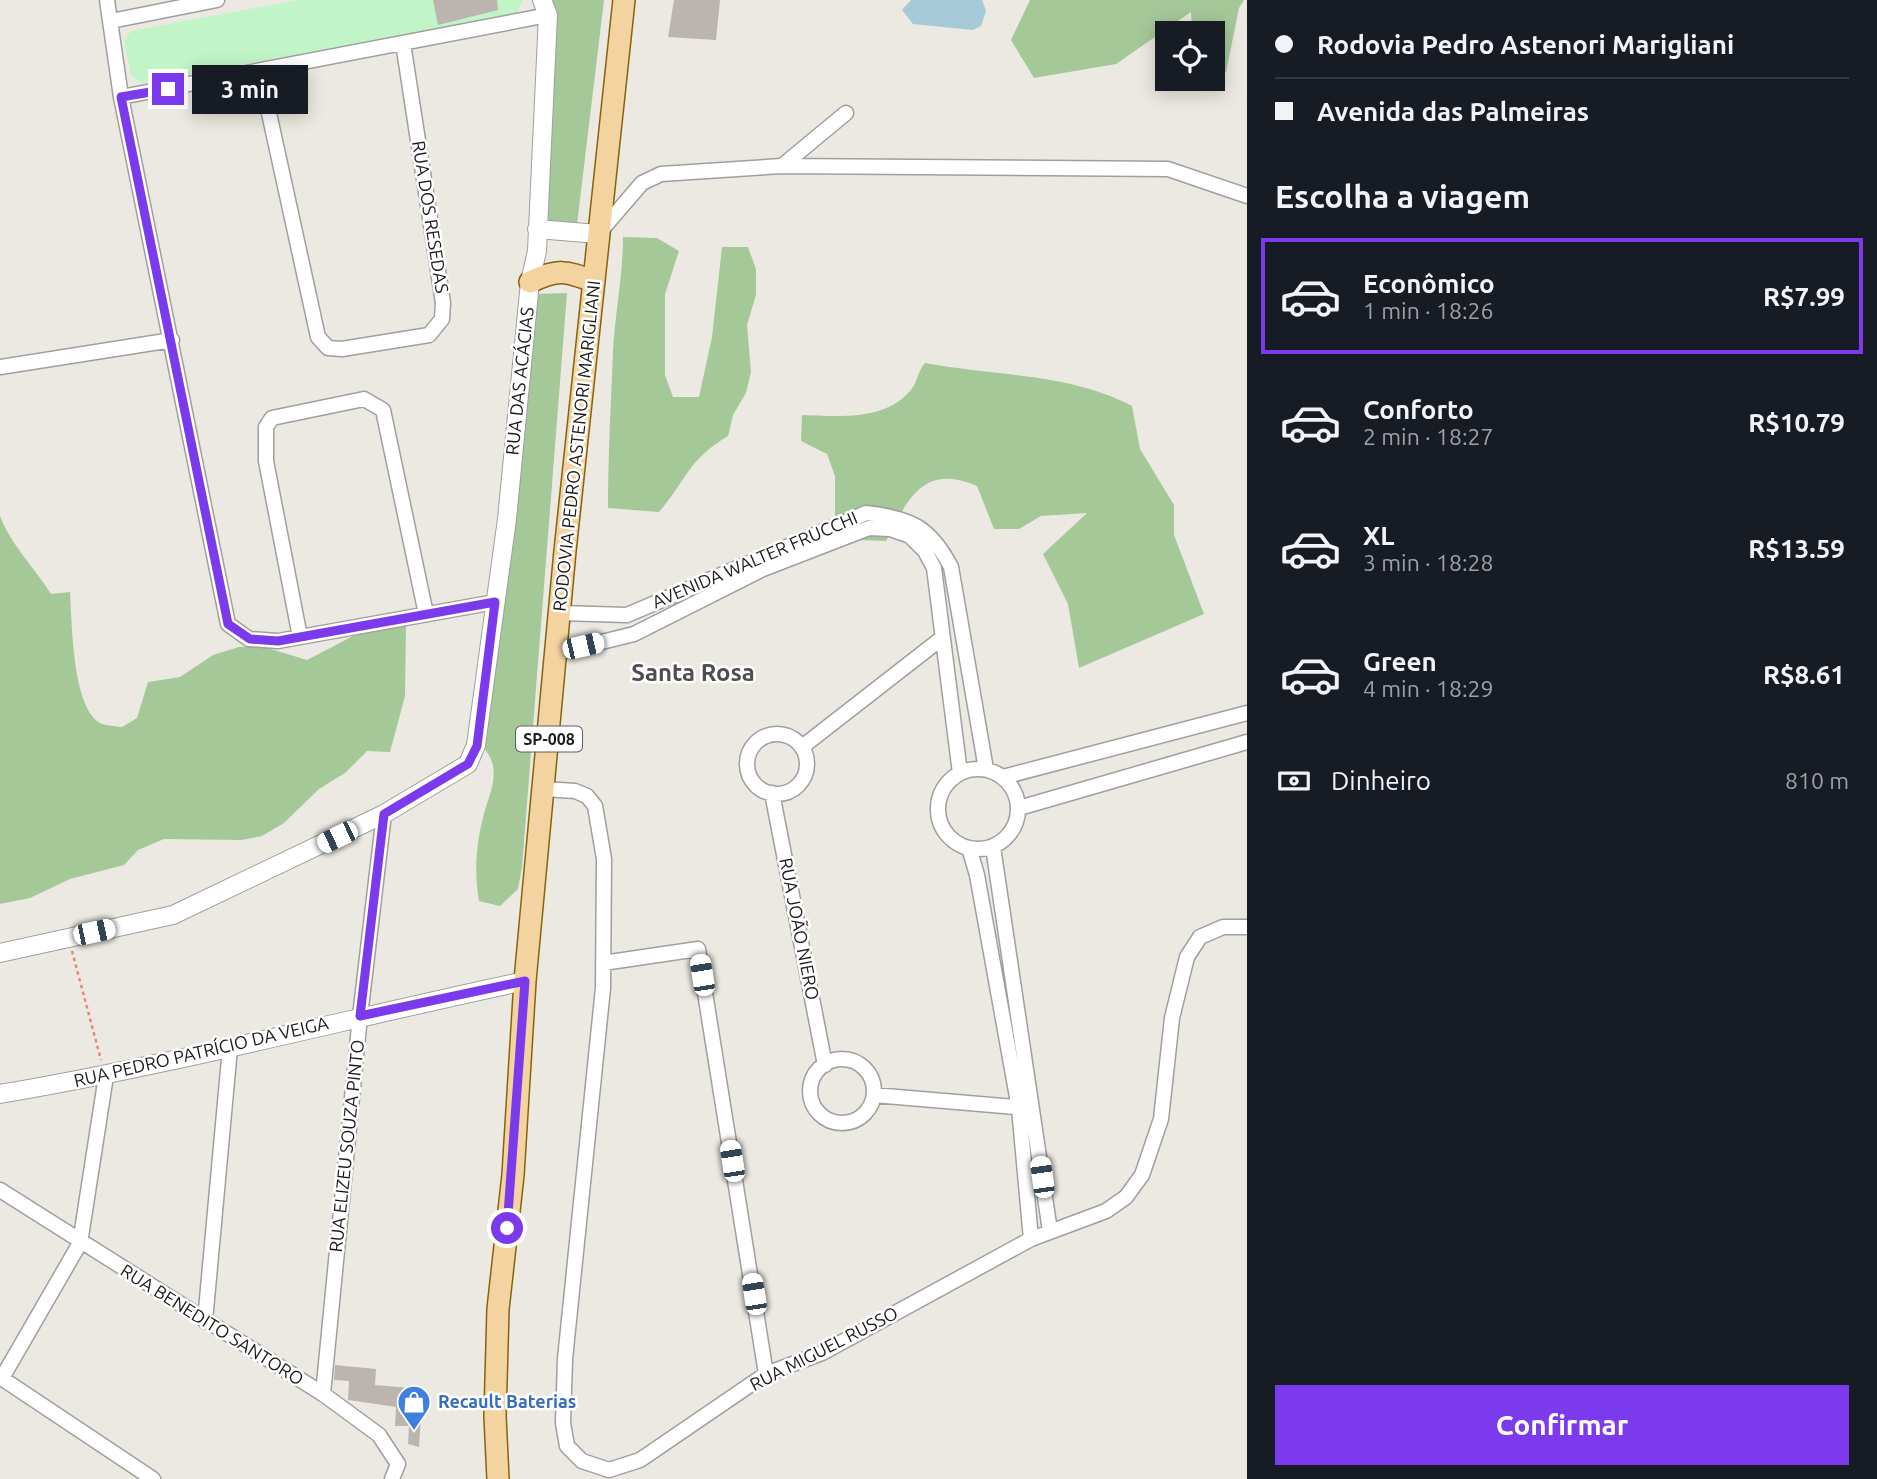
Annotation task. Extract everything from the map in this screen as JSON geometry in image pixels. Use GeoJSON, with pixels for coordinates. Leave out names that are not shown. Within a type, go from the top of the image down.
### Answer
{"type":"FeatureCollection","features":[{"type":"Feature","properties":{"kind":"main road","name":"RODOVIA PEDRO ASTENORI MARIGLIANI"},"geometry":{"type":"LineString","coordinates":[[498,1479],[495,1416],[498,1309],[513,1175],[525,981],[598,234],[624,0]]}},
{"type":"Feature","properties":{"kind":"main road"},"geometry":{"type":"LineString","coordinates":[[530,282],[554,271],[570,272],[594,282]]}},
{"type":"Feature","properties":{"kind":"street"},"geometry":{"type":"LineString","coordinates":[[107,0],[121,97],[228,624],[250,639],[278,641],[495,602]]}},
{"type":"Feature","properties":{"kind":"street"},"geometry":{"type":"LineString","coordinates":[[111,21],[217,0]]}},
{"type":"Feature","properties":{"kind":"street"},"geometry":{"type":"LineString","coordinates":[[121,97],[403,43],[545,7]]}},
{"type":"Feature","properties":{"kind":"street","name":"RUA DAS ACÁCIAS"},"geometry":{"type":"LineString","coordinates":[[384,814],[468,764],[477,746],[507,519],[530,282],[537,251],[545,7]]}},
{"type":"Feature","properties":{"kind":"street","name":"RUA DOS RESEDAS"},"geometry":{"type":"LineString","coordinates":[[260,72],[318,337],[328,348],[342,349],[429,335],[442,319],[443,303],[403,43]]}},
{"type":"Feature","properties":{"kind":"street"},"geometry":{"type":"LineString","coordinates":[[782,166],[846,113]]}},
{"type":"Feature","properties":{"kind":"street"},"geometry":{"type":"LineString","coordinates":[[537,229],[598,234],[642,183],[661,174],[782,166],[1168,169],[1247,196]]}},
{"type":"Feature","properties":{"kind":"street"},"geometry":{"type":"LineString","coordinates":[[0,367],[172,340]]}},
{"type":"Feature","properties":{"kind":"street"},"geometry":{"type":"LineString","coordinates":[[299,637],[266,461],[266,427],[272,418],[364,400],[383,410],[426,614]]}},
{"type":"Feature","properties":{"kind":"street","name":"AVENIDA WALTER FRUCCHI"},"geometry":{"type":"LineString","coordinates":[[626,615],[866,513],[896,517],[919,526],[939,544],[951,567],[986,769]]}},
{"type":"Feature","properties":{"kind":"street","name":"AVENIDA WALTER FRUCCHI"},"geometry":{"type":"LineString","coordinates":[[557,653],[634,634],[763,569],[869,528],[890,528],[910,536],[925,551],[934,568],[960,772]]}},
{"type":"Feature","properties":{"kind":"street"},"geometry":{"type":"LineString","coordinates":[[560,613],[626,615],[634,634]]}},
{"type":"Feature","properties":{"kind":"street"},"geometry":{"type":"LineString","coordinates":[[802,747],[942,638]]}},
{"type":"Feature","properties":{"kind":"street"},"geometry":{"type":"LineString","coordinates":[[1003,777],[1247,713]]}},
{"type":"Feature","properties":{"kind":"street"},"geometry":{"type":"LineString","coordinates":[[787,735],[802,747],[807,762],[803,778],[798,785],[782,793],[772,793],[763,790],[750,776],[748,757],[752,748],[767,736],[787,735]]}},
{"type":"Feature","properties":{"kind":"street"},"geometry":{"type":"LineString","coordinates":[[1019,808],[1247,742]]}},
{"type":"Feature","properties":{"kind":"street"},"geometry":{"type":"LineString","coordinates":[[986,769],[1003,777],[1017,796],[1019,808],[1012,832],[993,847],[969,848],[949,837],[939,818],[942,790],[960,772],[986,769]]}},
{"type":"Feature","properties":{"kind":"street","name":"RUA MIGUEL RUSSO"},"geometry":{"type":"LineString","coordinates":[[544,789],[575,791],[587,796],[595,806],[604,859],[603,963],[565,1359],[563,1423],[567,1446],[582,1461],[609,1470],[640,1460],[766,1374],[822,1353],[1031,1239],[1106,1211],[1126,1197],[1142,1175],[1161,1119],[1171,1018],[1187,957],[1200,937],[1223,928],[1247,927]]}},
{"type":"Feature","properties":{"kind":"street","name":"RUA JOÃO NIERO"},"geometry":{"type":"LineString","coordinates":[[772,793],[825,1065]]}},
{"type":"Feature","properties":{"kind":"street"},"geometry":{"type":"LineString","coordinates":[[0,953],[173,915],[384,814]]}},
{"type":"Feature","properties":{"kind":"street","name":"RUA ELIZEU SOUZA PINTO"},"geometry":{"type":"LineString","coordinates":[[323,1394],[360,1016],[384,814]]}},
{"type":"Feature","properties":{"kind":"street"},"geometry":{"type":"LineString","coordinates":[[993,847],[1026,1108],[1031,1239]]}},
{"type":"Feature","properties":{"kind":"street"},"geometry":{"type":"LineString","coordinates":[[969,848],[1050,1231]]}},
{"type":"Feature","properties":{"kind":"street"},"geometry":{"type":"LineString","coordinates":[[603,963],[698,948],[766,1374]]}},
{"type":"Feature","properties":{"kind":"street","name":"RUA PEDRO PATRÍCIO DA VEIGA"},"geometry":{"type":"LineString","coordinates":[[0,1094],[106,1076],[360,1016],[525,981]]}},
{"type":"Feature","properties":{"kind":"street"},"geometry":{"type":"LineString","coordinates":[[205,1321],[230,1048]]}},
{"type":"Feature","properties":{"kind":"street"},"geometry":{"type":"LineString","coordinates":[[841,1060],[855,1062],[870,1076],[874,1095],[864,1114],[855,1120],[834,1122],[816,1109],[810,1088],[813,1078],[825,1065],[841,1060]]}},
{"type":"Feature","properties":{"kind":"street"},"geometry":{"type":"LineString","coordinates":[[106,1076],[80,1242],[1,1378],[153,1479]]}},
{"type":"Feature","properties":{"kind":"street"},"geometry":{"type":"LineString","coordinates":[[874,1095],[1026,1108]]}},
{"type":"Feature","properties":{"kind":"street","name":"RUA BENEDITO SANTORO"},"geometry":{"type":"LineString","coordinates":[[0,1190],[323,1394],[379,1435],[398,1464],[392,1479]]}},
{"type":"Feature","properties":{"kind":"path"},"geometry":{"type":"LineString","coordinates":[[68,938],[106,1076]]}},
{"type":"Feature","properties":{"kind":"green space"},"geometry":{"type":"Polygon","coordinates":[[[298,0],[522,2],[516,14],[141,83],[131,75],[124,40],[131,31],[298,0]]]}},
{"type":"Feature","properties":{"kind":"green space"},"geometry":{"type":"Polygon","coordinates":[[[553,0],[604,0],[576,233],[546,232],[553,0]]]}},
{"type":"Feature","properties":{"kind":"green space"},"geometry":{"type":"Polygon","coordinates":[[[1030,0],[1244,0],[1239,8],[1225,73],[1225,21],[1191,21],[1191,12],[1178,21],[1155,21],[1155,37],[1116,64],[1034,78],[1011,40],[1030,0]]]}},
{"type":"Feature","properties":{"kind":"green space"},"geometry":{"type":"Polygon","coordinates":[[[623,237],[657,238],[679,251],[665,294],[665,375],[673,397],[699,397],[712,337],[722,247],[748,247],[756,269],[756,295],[747,325],[751,372],[746,393],[733,415],[728,436],[704,453],[659,512],[608,508],[613,351],[623,237]]]}},
{"type":"Feature","properties":{"kind":"green space"},"geometry":{"type":"Polygon","coordinates":[[[567,293],[522,867],[518,889],[500,906],[479,901],[477,890],[476,868],[481,825],[494,773],[491,760],[481,742],[535,294],[567,293]]]}},
{"type":"Feature","properties":{"kind":"green space"},"geometry":{"type":"Polygon","coordinates":[[[925,363],[1057,381],[1108,395],[1132,406],[1140,449],[1174,505],[1174,535],[1204,614],[1079,668],[1068,604],[1043,554],[1087,513],[1041,516],[1019,529],[994,529],[977,486],[943,479],[930,482],[910,499],[886,541],[860,540],[835,527],[835,476],[827,454],[801,441],[802,415],[847,416],[877,412],[903,398],[913,387],[925,363]]]}},
{"type":"Feature","properties":{"kind":"green space"},"geometry":{"type":"Polygon","coordinates":[[[0,516],[17,547],[51,594],[70,592],[79,682],[91,714],[100,723],[122,727],[137,718],[148,682],[180,677],[213,655],[239,647],[264,647],[307,660],[355,635],[406,623],[405,696],[390,752],[367,751],[345,773],[319,789],[284,823],[262,836],[241,840],[164,839],[138,850],[124,865],[70,879],[30,898],[0,904],[0,516]]]}},
{"type":"Feature","properties":{"kind":"water"},"geometry":{"type":"Polygon","coordinates":[[[911,0],[982,0],[986,11],[981,26],[973,30],[913,24],[902,10],[911,0]]]}},
{"type":"Feature","properties":{"kind":"building"},"geometry":{"type":"Polygon","coordinates":[[[433,0],[497,0],[498,10],[438,25],[433,0]]]}},
{"type":"Feature","properties":{"kind":"building"},"geometry":{"type":"Polygon","coordinates":[[[674,0],[720,0],[716,40],[668,37],[674,0]]]}},
{"type":"Feature","properties":{"kind":"building"},"geometry":{"type":"Polygon","coordinates":[[[335,1365],[376,1369],[375,1385],[410,1388],[409,1399],[422,1400],[419,1447],[408,1444],[409,1426],[395,1426],[396,1407],[348,1400],[349,1381],[334,1380],[335,1365]]]}},
{"type":"Feature","properties":{"kind":"place","name":"Recault Baterias"},"geometry":{"type":"Point","coordinates":[414,1432]}},
{"type":"Feature","properties":{"kind":"district","name":"Santa Rosa"},"geometry":{"type":"Point","coordinates":[693,673]}},
{"type":"Feature","properties":{"kind":"route"},"geometry":{"type":"LineString","coordinates":[[168,89],[121,97],[228,624],[250,639],[278,641],[495,602],[477,746],[468,764],[384,814],[360,1016],[525,981],[513,1175],[507,1228]]}}]}
